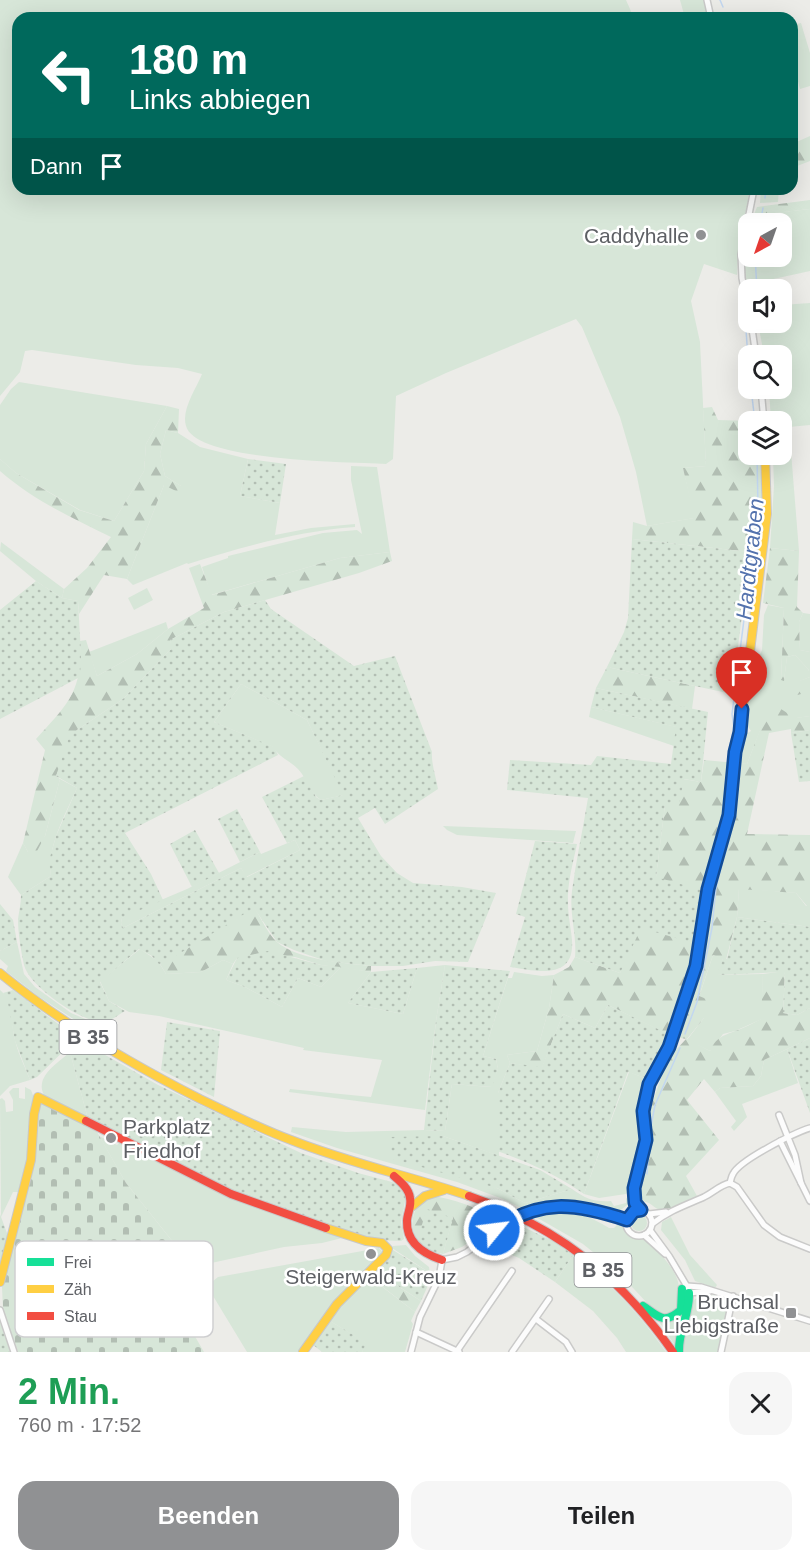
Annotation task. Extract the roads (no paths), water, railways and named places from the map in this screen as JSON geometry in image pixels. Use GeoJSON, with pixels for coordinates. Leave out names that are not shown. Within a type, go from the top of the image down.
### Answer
{"type":"FeatureCollection","features":[{"type":"Feature","properties":{"kind":"street"},"geometry":{"type":"LineString","coordinates":[[742,279],[744,237],[754,195]]}},
{"type":"Feature","properties":{"kind":"street"},"geometry":{"type":"LineString","coordinates":[[668,1212],[644,1235],[639,1236],[628,1229],[627,1220],[637,1208],[634,1188],[646,1140],[643,1111],[649,1084],[669,1047],[696,966],[708,889],[729,815],[735,752],[740,732],[767,514],[765,465]]}},
{"type":"Feature","properties":{"kind":"street","name":"B 35"},"geometry":{"type":"LineString","coordinates":[[0,972],[90,1039],[218,1108],[288,1139],[501,1208],[564,1242],[604,1271],[637,1303],[673,1352]]}},
{"type":"Feature","properties":{"kind":"street"},"geometry":{"type":"LineString","coordinates":[[0,1282],[31,1160],[34,1114],[38,1096],[257,1205],[357,1239],[384,1243],[388,1250],[386,1255],[337,1304],[303,1352]]}},
{"type":"Feature","properties":{"kind":"street"},"geometry":{"type":"LineString","coordinates":[[779,1115],[801,1183]]}},
{"type":"Feature","properties":{"kind":"street"},"geometry":{"type":"LineString","coordinates":[[730,1183],[733,1173],[747,1161],[788,1137],[810,1128]]}},
{"type":"Feature","properties":{"kind":"street"},"geometry":{"type":"LineString","coordinates":[[780,1142],[810,1201]]}},
{"type":"Feature","properties":{"kind":"street"},"geometry":{"type":"LineString","coordinates":[[391,1173],[404,1185],[410,1196],[407,1223],[410,1237],[421,1251],[442,1260],[467,1252],[505,1223],[552,1206],[571,1205],[627,1220]]}},
{"type":"Feature","properties":{"kind":"street"},"geometry":{"type":"LineString","coordinates":[[637,1208],[649,1214],[668,1212],[707,1196],[730,1183],[737,1186],[764,1225],[780,1237],[810,1249]]}},
{"type":"Feature","properties":{"kind":"street"},"geometry":{"type":"LineString","coordinates":[[410,1208],[418,1198],[428,1193],[447,1190]]}},
{"type":"Feature","properties":{"kind":"street"},"geometry":{"type":"LineString","coordinates":[[649,1214],[651,1227],[686,1289],[688,1315],[678,1336],[679,1352]]}},
{"type":"Feature","properties":{"kind":"street"},"geometry":{"type":"LineString","coordinates":[[644,1235],[670,1258]]}},
{"type":"Feature","properties":{"kind":"street"},"geometry":{"type":"LineString","coordinates":[[411,1352],[424,1308],[439,1278],[442,1260]]}},
{"type":"Feature","properties":{"kind":"street"},"geometry":{"type":"LineString","coordinates":[[416,1332],[458,1351],[512,1271]]}},
{"type":"Feature","properties":{"kind":"street"},"geometry":{"type":"LineString","coordinates":[[686,1289],[733,1296],[810,1321]]}},
{"type":"Feature","properties":{"kind":"street","name":"B 35"},"geometry":{"type":"LineString","coordinates":[[637,1303],[663,1319],[672,1318],[681,1310],[686,1289]]}},
{"type":"Feature","properties":{"kind":"street"},"geometry":{"type":"LineString","coordinates":[[721,1352],[733,1296]]}},
{"type":"Feature","properties":{"kind":"street"},"geometry":{"type":"LineString","coordinates":[[512,1352],[549,1299]]}},
{"type":"Feature","properties":{"kind":"street"},"geometry":{"type":"LineString","coordinates":[[0,1310],[14,1352]]}},
{"type":"Feature","properties":{"kind":"street"},"geometry":{"type":"LineString","coordinates":[[536,1319],[566,1341],[572,1352]]}},
{"type":"Feature","properties":{"kind":"waterway","name":"Hardtgraben"},"geometry":{"type":"LineString","coordinates":[[720,0],[723,7]]}},
{"type":"Feature","properties":{"kind":"waterway","name":"Hardtgraben"},"geometry":{"type":"LineString","coordinates":[[762,213],[763,208]]}},
{"type":"Feature","properties":{"kind":"waterway","name":"Hardtgraben"},"geometry":{"type":"LineString","coordinates":[[756,267],[756,279]]}},
{"type":"Feature","properties":{"kind":"waterway","name":"Hardtgraben"},"geometry":{"type":"LineString","coordinates":[[746,333],[747,345]]}},
{"type":"Feature","properties":{"kind":"waterway","name":"Hardtgraben"},"geometry":{"type":"LineString","coordinates":[[752,399],[754,411]]}},
{"type":"Feature","properties":{"kind":"waterway","name":"Hardtgraben"},"geometry":{"type":"LineString","coordinates":[[735,735],[732,714],[758,509],[757,465]]}},
{"type":"Feature","properties":{"kind":"waterway","name":"Hardtgraben"},"geometry":{"type":"LineString","coordinates":[[685,1034],[697,1002],[712,928],[716,888],[734,814],[736,780]]}},
{"type":"Feature","properties":{"kind":"waterway"},"geometry":{"type":"LineString","coordinates":[[649,1137],[655,1105],[680,1048]]}},
{"type":"Feature","properties":{"kind":"waterway"},"geometry":{"type":"LineString","coordinates":[[647,1174],[649,1142]]}},
{"type":"Feature","properties":{"kind":"place","name":"Caddyhalle"},"geometry":{"type":"Point","coordinates":[701,235]}},
{"type":"Feature","properties":{"kind":"place","name":"Parkplatz Friedhof"},"geometry":{"type":"Point","coordinates":[111,1138]}},
{"type":"Feature","properties":{"kind":"place","name":"Steigerwald-Kreuz"},"geometry":{"type":"Point","coordinates":[371,1254]}},
{"type":"Feature","properties":{"kind":"place","name":"Bruchsal Liebigstraße"},"geometry":{"type":"Point","coordinates":[791,1313]}}]}
